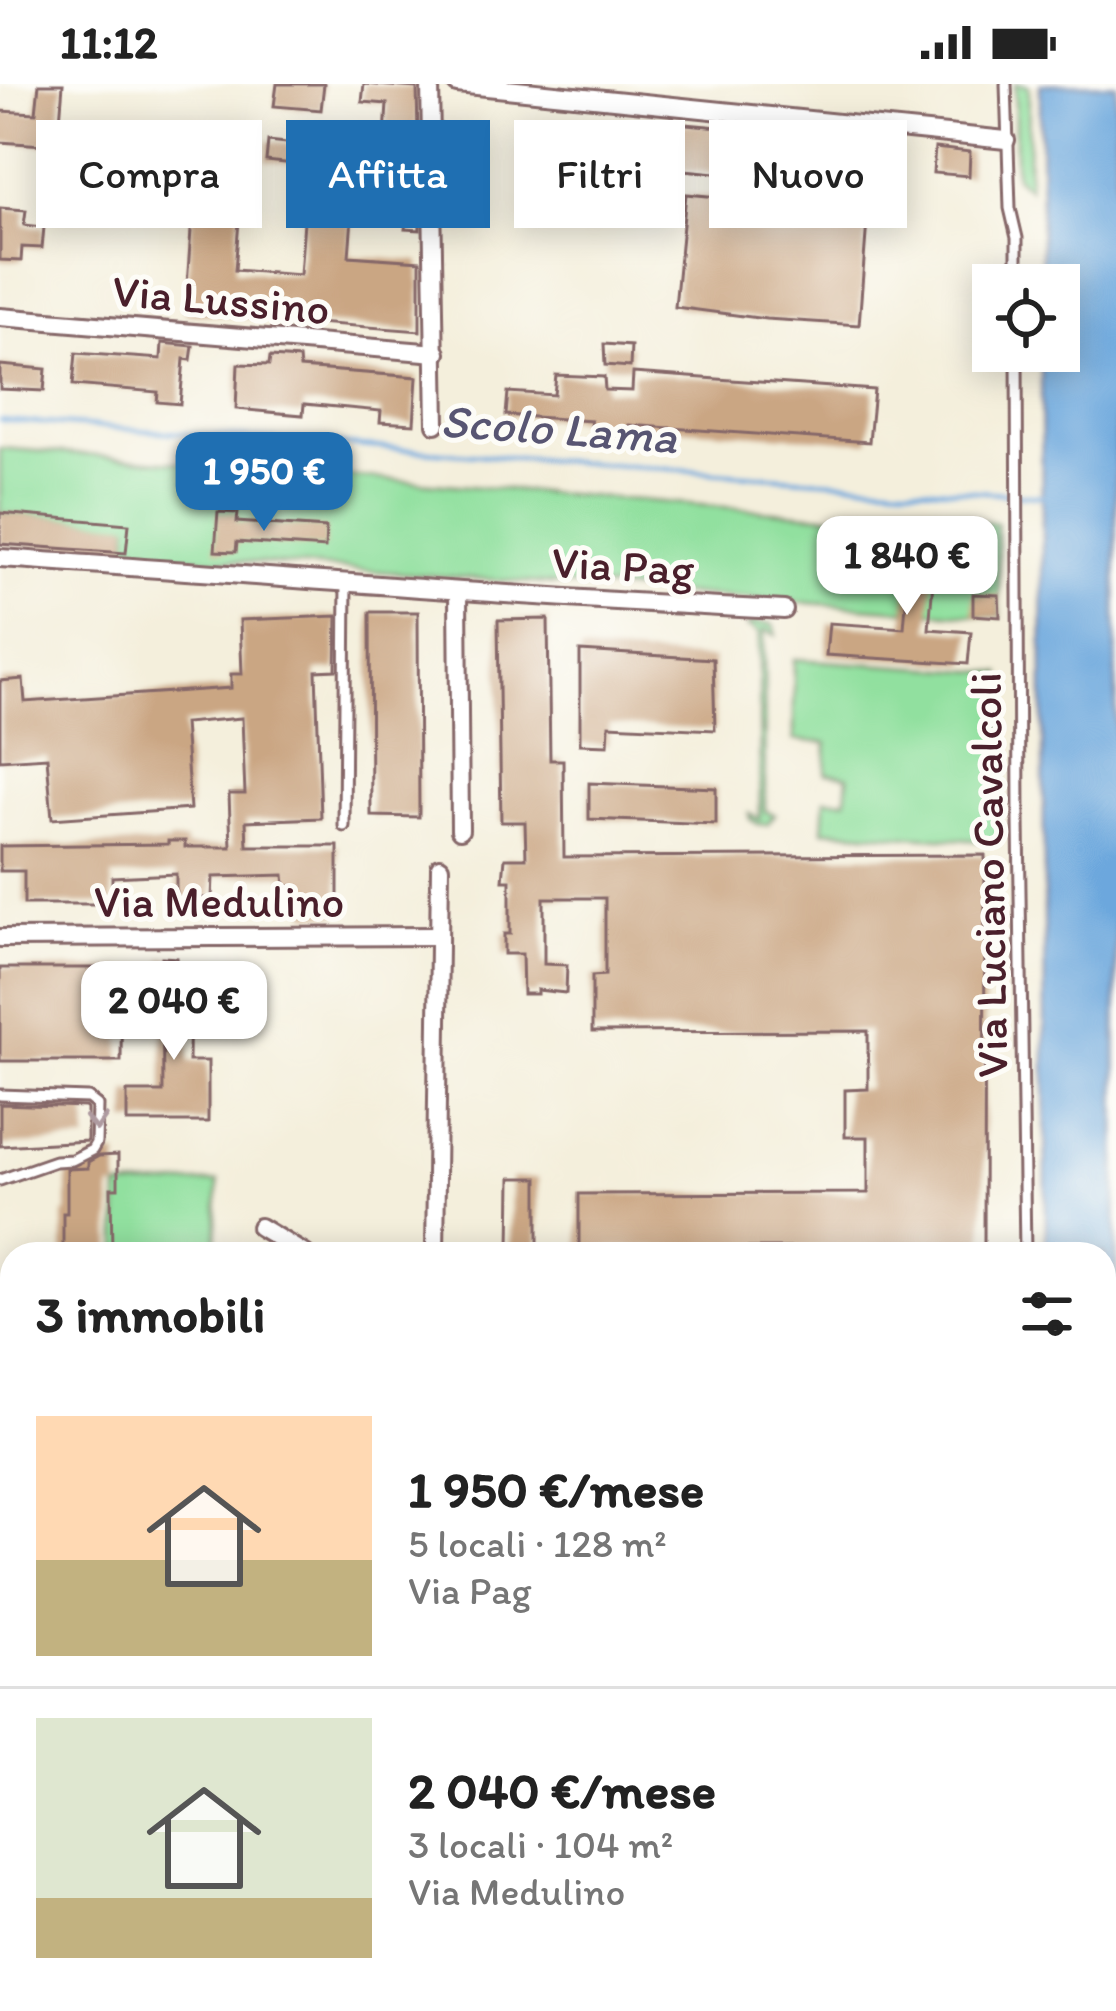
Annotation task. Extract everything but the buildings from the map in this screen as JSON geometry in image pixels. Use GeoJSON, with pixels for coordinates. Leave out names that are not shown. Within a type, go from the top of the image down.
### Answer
{"type":"FeatureCollection","features":[{"type":"Feature","properties":{"kind":"street"},"geometry":{"type":"LineString","coordinates":[[430,84],[436,424]]}},
{"type":"Feature","properties":{"kind":"street"},"geometry":{"type":"LineString","coordinates":[[457,84],[1006,140]]}},
{"type":"Feature","properties":{"kind":"street","name":"Via Lussino"},"geometry":{"type":"LineString","coordinates":[[0,317],[436,353]]}},
{"type":"Feature","properties":{"kind":"street","name":"Via Pag"},"geometry":{"type":"LineString","coordinates":[[0,558],[458,592],[784,610]]}},
{"type":"Feature","properties":{"kind":"street"},"geometry":{"type":"LineString","coordinates":[[458,592],[460,830]]}},
{"type":"Feature","properties":{"kind":"street"},"geometry":{"type":"LineString","coordinates":[[435,1242],[440,867]]}},
{"type":"Feature","properties":{"kind":"street","name":"Via Medulino"},"geometry":{"type":"LineString","coordinates":[[0,938],[437,936]]}},
{"type":"Feature","properties":{"kind":"street"},"geometry":{"type":"LineString","coordinates":[[260,1227],[285,1242]]}},
{"type":"Feature","properties":{"kind":"lane"},"geometry":{"type":"LineString","coordinates":[[1006,84],[1017,264]]}},
{"type":"Feature","properties":{"kind":"lane","name":"Via Luciano Cavalcoli"},"geometry":{"type":"LineString","coordinates":[[1017,372],[1025,1242]]}},
{"type":"Feature","properties":{"kind":"lane"},"geometry":{"type":"LineString","coordinates":[[344,826],[346,581]]}},
{"type":"Feature","properties":{"kind":"lane"},"geometry":{"type":"LineString","coordinates":[[0,1095],[88,1098],[98,1105],[92,1150],[0,1180]]}},
{"type":"Feature","properties":{"kind":"green space"},"geometry":{"type":"Polygon","coordinates":[[[1015,84],[1029,86],[1028,188],[1015,176],[1015,84]]]}},
{"type":"Feature","properties":{"kind":"green space"},"geometry":{"type":"Polygon","coordinates":[[[0,448],[833,516],[997,523],[1000,617],[126,553],[129,525],[0,513],[0,448]]]}},
{"type":"Feature","properties":{"kind":"green space"},"geometry":{"type":"Polygon","coordinates":[[[771,624],[776,635],[764,630],[765,811],[775,815],[767,825],[758,824],[749,814],[760,819],[759,633],[747,626],[771,624]]]}},
{"type":"Feature","properties":{"kind":"green space"},"geometry":{"type":"Polygon","coordinates":[[[794,659],[1002,673],[998,842],[823,830],[825,799],[846,800],[848,776],[826,773],[827,743],[794,740],[794,659]]]}},
{"type":"Feature","properties":{"kind":"green space"},"geometry":{"type":"Polygon","coordinates":[[[218,1182],[216,1242],[118,1242],[118,1188],[218,1182]]]}},
{"type":"Feature","properties":{"kind":"water"},"geometry":{"type":"Polygon","coordinates":[[[1040,84],[1116,84],[1116,1242],[1046,1242],[1041,372],[1080,372],[1080,264],[1041,264],[1040,84]]]}},
{"type":"Feature","properties":{"kind":"waterway","name":"Scolo Lama"},"geometry":{"type":"LineString","coordinates":[[0,420],[1042,496]]}}]}
